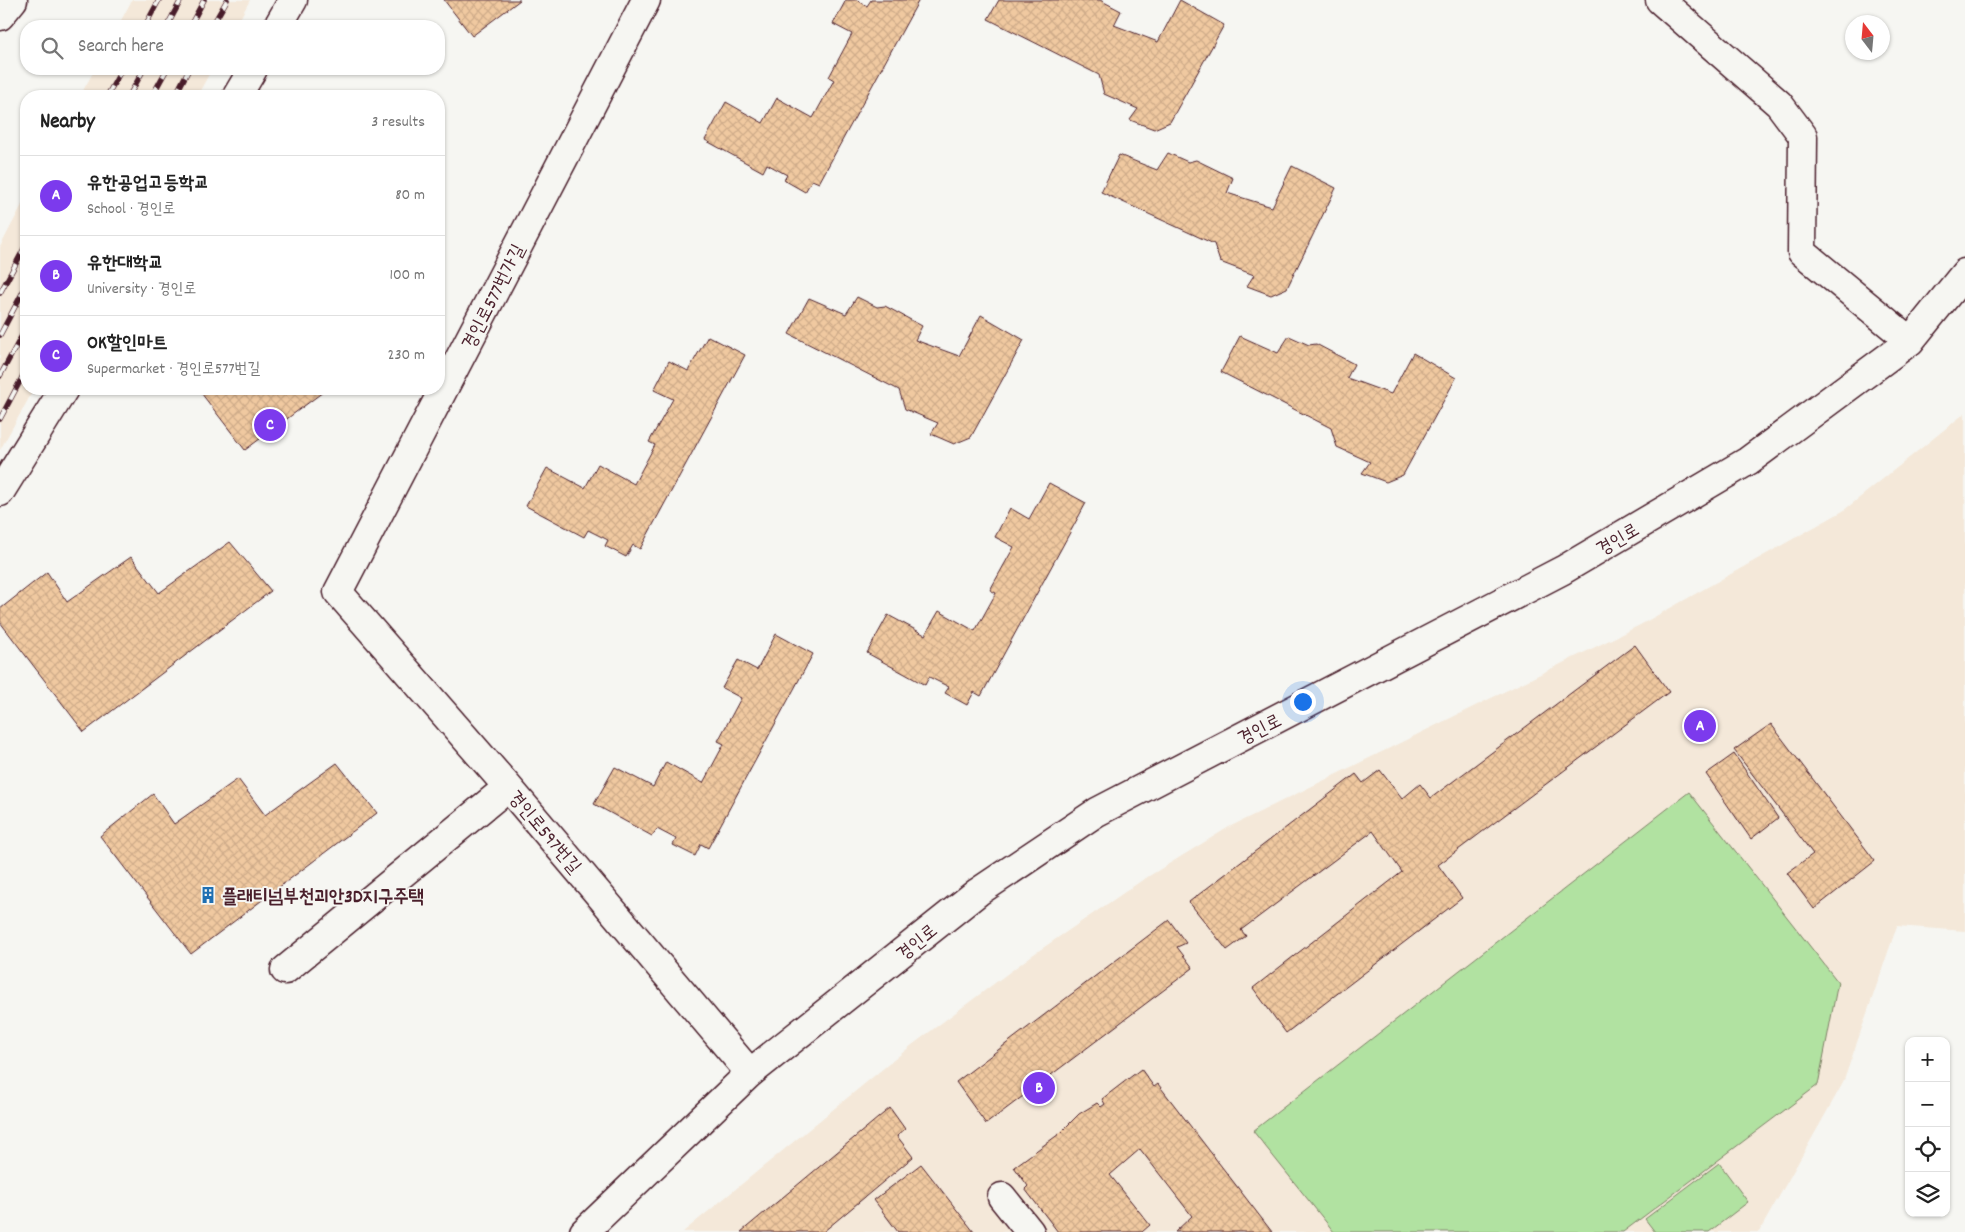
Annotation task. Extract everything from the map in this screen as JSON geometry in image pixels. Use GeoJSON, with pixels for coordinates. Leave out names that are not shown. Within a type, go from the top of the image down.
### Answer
{"type":"FeatureCollection","features":[{"type":"Feature","properties":{"kind":"main road"},"geometry":{"type":"LineString","coordinates":[[0,16],[13,0]]}},
{"type":"Feature","properties":{"kind":"main road"},"geometry":{"type":"LineString","coordinates":[[281,20],[293,0]]}},
{"type":"Feature","properties":{"kind":"main road","name":"경인로577번가길"},"geometry":{"type":"LineString","coordinates":[[445,386],[646,0]]}},
{"type":"Feature","properties":{"kind":"main road"},"geometry":{"type":"LineString","coordinates":[[1660,0],[1778,104],[1802,136],[1802,252],[1910,341]]}},
{"type":"Feature","properties":{"kind":"main road"},"geometry":{"type":"LineString","coordinates":[[241,90],[249,75]]}},
{"type":"Feature","properties":{"kind":"main road","name":"경인로"},"geometry":{"type":"LineString","coordinates":[[584,1232],[750,1073],[978,892],[1097,812],[1563,570],[1748,462],[1910,341],[1965,273]]}},
{"type":"Feature","properties":{"kind":"main road"},"geometry":{"type":"LineString","coordinates":[[0,492],[60,395]]}},
{"type":"Feature","properties":{"kind":"main road","name":"경인로577번가길"},"geometry":{"type":"LineString","coordinates":[[338,592],[440,395]]}},
{"type":"Feature","properties":{"kind":"main road","name":"경인로597번길"},"geometry":{"type":"LineString","coordinates":[[338,592],[508,787],[750,1073]]}},
{"type":"Feature","properties":{"kind":"main road"},"geometry":{"type":"LineString","coordinates":[[285,970],[508,787]]}},
{"type":"Feature","properties":{"kind":"main road"},"geometry":{"type":"LineString","coordinates":[[1002,1197],[1030,1232]]}},
{"type":"Feature","properties":{"kind":"shaded area"},"geometry":{"type":"Polygon","coordinates":[[[132,0],[250,0],[239,20],[121,20],[132,0]]]}},
{"type":"Feature","properties":{"kind":"shaded area"},"geometry":{"type":"Polygon","coordinates":[[[92,75],[209,75],[200,90],[83,90],[92,75]]]}},
{"type":"Feature","properties":{"kind":"shaded area"},"geometry":{"type":"Polygon","coordinates":[[[20,209],[20,395],[31,395],[0,450],[0,247],[20,209]]]}},
{"type":"Feature","properties":{"kind":"shaded area"},"geometry":{"type":"Polygon","coordinates":[[[1965,413],[1965,931],[1897,926],[1843,1083],[1759,1232],[683,1232],[912,1045],[1031,956],[1141,881],[1229,827],[1640,625],[1843,511],[1965,413]]]}},
{"type":"Feature","properties":{"kind":"green space"},"geometry":{"type":"Polygon","coordinates":[[[1689,792],[1838,982],[1818,1085],[1623,1232],[1334,1232],[1253,1131],[1689,792]]]}},
{"type":"Feature","properties":{"kind":"green space"},"geometry":{"type":"Polygon","coordinates":[[[1719,1163],[1748,1202],[1709,1232],[1655,1232],[1645,1219],[1719,1163]]]}},
{"type":"Feature","properties":{"kind":"building"},"geometry":{"type":"Polygon","coordinates":[[[444,0],[520,0],[472,36],[444,0]]]}},
{"type":"Feature","properties":{"kind":"building"},"geometry":{"type":"Polygon","coordinates":[[[846,0],[857,0],[867,6],[871,0],[919,0],[819,183],[812,180],[805,192],[784,180],[787,175],[767,164],[763,172],[705,140],[726,102],[763,123],[777,98],[813,118],[834,80],[829,77],[852,34],[833,24],[846,0]]]}},
{"type":"Feature","properties":{"kind":"building"},"geometry":{"type":"Polygon","coordinates":[[[999,0],[1100,0],[1121,11],[1114,25],[1158,42],[1180,0],[1224,25],[1170,122],[1154,129],[1130,120],[1138,109],[1104,94],[1099,75],[988,19],[999,0]]]}},
{"type":"Feature","properties":{"kind":"building"},"geometry":{"type":"Polygon","coordinates":[[[1168,153],[1188,162],[1196,160],[1233,178],[1227,193],[1272,207],[1292,166],[1336,188],[1287,288],[1271,295],[1247,286],[1254,275],[1220,262],[1214,244],[1101,192],[1119,155],[1157,170],[1168,153]]]}},
{"type":"Feature","properties":{"kind":"building"},"geometry":{"type":"Polygon","coordinates":[[[857,297],[877,307],[885,306],[922,326],[915,340],[959,356],[981,315],[1024,340],[971,437],[954,444],[931,434],[938,423],[905,409],[899,390],[789,334],[809,298],[846,314],[857,297]]]}},
{"type":"Feature","properties":{"kind":"building"},"geometry":{"type":"Polygon","coordinates":[[[708,336],[745,355],[640,549],[633,545],[626,557],[605,546],[608,540],[588,530],[584,537],[526,506],[547,468],[585,488],[598,464],[634,484],[655,445],[649,442],[673,399],[654,390],[669,361],[688,371],[708,336]]]}},
{"type":"Feature","properties":{"kind":"building"},"geometry":{"type":"Polygon","coordinates":[[[1240,336],[1278,353],[1289,336],[1309,345],[1316,344],[1354,364],[1347,378],[1391,394],[1413,353],[1456,378],[1403,475],[1386,482],[1362,473],[1370,462],[1337,447],[1331,428],[1221,372],[1240,336]]]}},
{"type":"Feature","properties":{"kind":"building"},"geometry":{"type":"Polygon","coordinates":[[[203,395],[319,395],[245,450],[203,395]]]}},
{"type":"Feature","properties":{"kind":"building"},"geometry":{"type":"Polygon","coordinates":[[[1049,483],[1086,503],[981,696],[974,692],[967,705],[945,693],[949,687],[929,677],[925,685],[867,653],[888,615],[925,635],[939,611],[975,631],[996,593],[990,590],[1014,547],[995,537],[1010,508],[1029,519],[1049,483]]]}},
{"type":"Feature","properties":{"kind":"building"},"geometry":{"type":"Polygon","coordinates":[[[230,542],[271,591],[84,732],[0,622],[0,609],[47,572],[67,602],[131,557],[159,593],[230,542]]]}},
{"type":"Feature","properties":{"kind":"building"},"geometry":{"type":"Polygon","coordinates":[[[776,634],[813,654],[708,848],[701,844],[695,856],[673,845],[676,839],[657,829],[652,836],[594,804],[615,767],[653,787],[666,762],[703,783],[724,744],[718,741],[741,698],[722,688],[738,660],[757,670],[776,634]]]}},
{"type":"Feature","properties":{"kind":"building"},"geometry":{"type":"Polygon","coordinates":[[[1635,645],[1669,692],[1438,865],[1462,898],[1286,1033],[1253,988],[1402,872],[1373,831],[1241,930],[1246,936],[1227,950],[1189,902],[1356,774],[1363,783],[1380,770],[1402,799],[1420,784],[1431,798],[1635,645]]]}},
{"type":"Feature","properties":{"kind":"building"},"geometry":{"type":"Polygon","coordinates":[[[1771,724],[1875,861],[1814,909],[1787,873],[1813,854],[1734,750],[1771,724]]]}},
{"type":"Feature","properties":{"kind":"building"},"geometry":{"type":"Polygon","coordinates":[[[1734,754],[1778,818],[1751,839],[1706,774],[1734,754]]]}},
{"type":"Feature","properties":{"kind":"building","name":"플래티넘부천괴안3D지구주택"},"geometry":{"type":"Polygon","coordinates":[[[337,763],[377,813],[191,954],[100,836],[153,794],[174,824],[238,779],[265,815],[337,763]]]}},
{"type":"Feature","properties":{"kind":"building"},"geometry":{"type":"Polygon","coordinates":[[[1169,920],[1186,943],[1177,947],[1193,968],[986,1124],[956,1082],[1169,920]]]}},
{"type":"Feature","properties":{"kind":"building"},"geometry":{"type":"Polygon","coordinates":[[[1141,1069],[1154,1087],[1158,1084],[1272,1232],[1175,1232],[1192,1216],[1140,1149],[1110,1175],[1150,1225],[1142,1232],[1058,1232],[1025,1189],[1028,1186],[1014,1167],[1059,1134],[1079,1114],[1097,1103],[1101,1107],[1105,1104],[1102,1099],[1141,1069]]]}},
{"type":"Feature","properties":{"kind":"building"},"geometry":{"type":"Polygon","coordinates":[[[890,1108],[905,1129],[897,1136],[913,1157],[823,1232],[741,1232],[890,1108]]]}},
{"type":"Feature","properties":{"kind":"building"},"geometry":{"type":"Polygon","coordinates":[[[921,1164],[974,1232],[898,1232],[874,1200],[921,1164]]]}},
{"type":"Feature","properties":{"kind":"railway"},"geometry":{"type":"LineString","coordinates":[[148,20],[159,0]]}},
{"type":"Feature","properties":{"kind":"railway"},"geometry":{"type":"LineString","coordinates":[[170,20],[181,0]]}},
{"type":"Feature","properties":{"kind":"railway"},"geometry":{"type":"LineString","coordinates":[[193,20],[204,0]]}},
{"type":"Feature","properties":{"kind":"railway"},"geometry":{"type":"LineString","coordinates":[[215,20],[227,0]]}},
{"type":"Feature","properties":{"kind":"railway"},"geometry":{"type":"LineString","coordinates":[[110,90],[119,75]]}},
{"type":"Feature","properties":{"kind":"railway"},"geometry":{"type":"LineString","coordinates":[[132,90],[141,75]]}},
{"type":"Feature","properties":{"kind":"railway"},"geometry":{"type":"LineString","coordinates":[[155,90],[164,75]]}},
{"type":"Feature","properties":{"kind":"railway"},"geometry":{"type":"LineString","coordinates":[[178,90],[186,75]]}},
{"type":"Feature","properties":{"kind":"railway"},"geometry":{"type":"LineString","coordinates":[[0,293],[20,256]]}},
{"type":"Feature","properties":{"kind":"railway"},"geometry":{"type":"LineString","coordinates":[[0,335],[20,297]]}},
{"type":"Feature","properties":{"kind":"railway"},"geometry":{"type":"LineString","coordinates":[[0,376],[20,339]]}},
{"type":"Feature","properties":{"kind":"railway"},"geometry":{"type":"LineString","coordinates":[[0,419],[20,381]]}},
{"type":"Feature","properties":{"kind":"place","name":"OK할인마트"},"geometry":{"type":"Point","coordinates":[270,425]}},
{"type":"Feature","properties":{"kind":"place","name":"유한공업고등학교"},"geometry":{"type":"Point","coordinates":[1700,726]}},
{"type":"Feature","properties":{"kind":"place","name":"플래티넘부천괴안3D지구주택"},"geometry":{"type":"Point","coordinates":[208,895]}},
{"type":"Feature","properties":{"kind":"place","name":"유한대학교"},"geometry":{"type":"Point","coordinates":[1039,1088]}}]}
